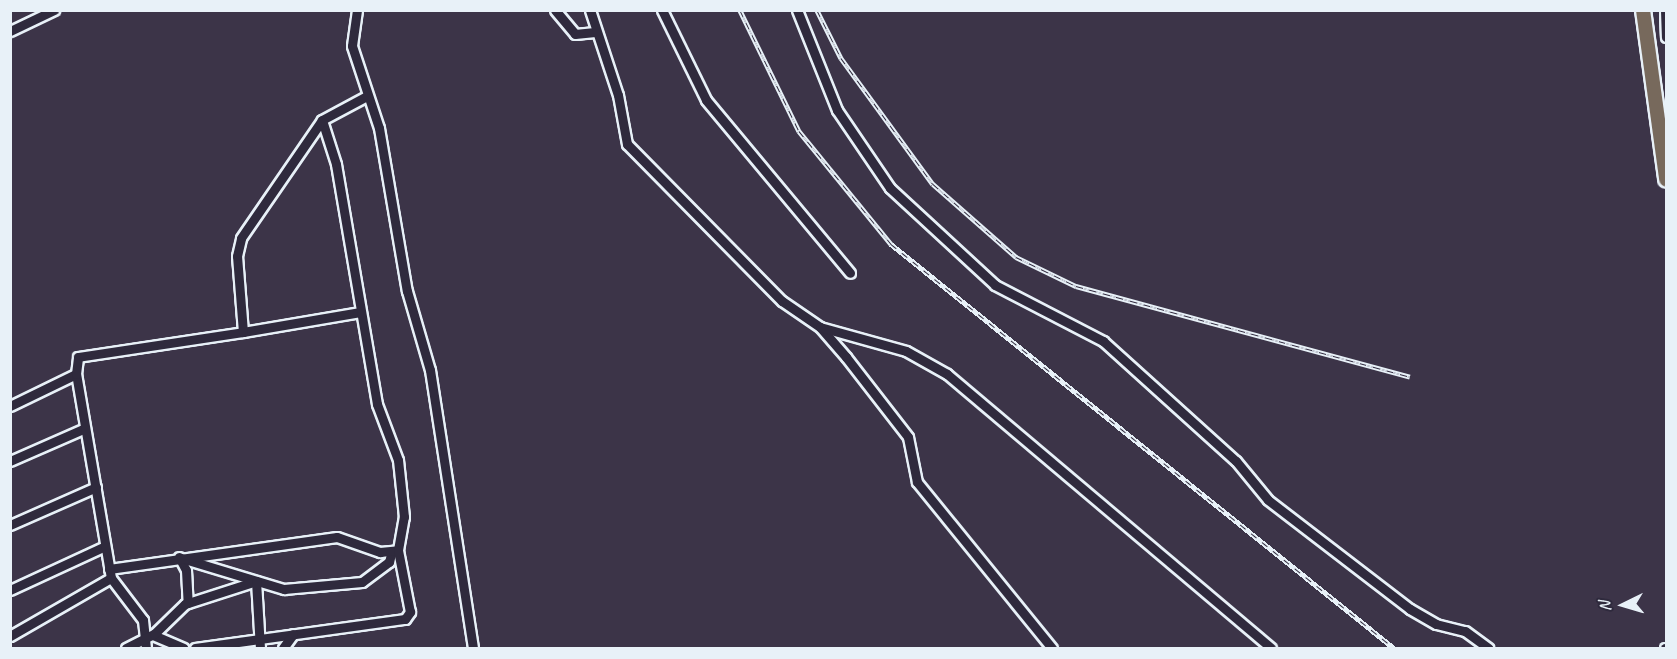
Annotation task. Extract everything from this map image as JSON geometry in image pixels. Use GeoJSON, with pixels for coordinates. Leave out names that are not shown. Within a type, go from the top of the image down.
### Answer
{"type":"FeatureCollection","features":[{"type":"Feature","properties":{"kind":"highway"},"geometry":{"type":"LineString","coordinates":[[1642,10],[1666,179]]}},
{"type":"Feature","properties":{"kind":"highway"},"geometry":{"type":"LineString","coordinates":[[1651,10],[1666,119]]}},
{"type":"Feature","properties":{"kind":"street"},"geometry":{"type":"LineString","coordinates":[[10,31],[54,10]]}},
{"type":"Feature","properties":{"kind":"street"},"geometry":{"type":"LineString","coordinates":[[357,10],[352,46],[365,97],[379,128],[406,291],[430,370],[473,648]]}},
{"type":"Feature","properties":{"kind":"street"},"geometry":{"type":"LineString","coordinates":[[555,10],[574,34],[595,32]]}},
{"type":"Feature","properties":{"kind":"street"},"geometry":{"type":"LineString","coordinates":[[590,10],[631,149],[782,301],[820,327],[901,426],[917,482],[1052,648]]}},
{"type":"Feature","properties":{"kind":"street"},"geometry":{"type":"LineString","coordinates":[[662,10],[706,100],[850,273]]}},
{"type":"Feature","properties":{"kind":"street"},"geometry":{"type":"LineString","coordinates":[[797,10],[837,110],[891,188],[995,285],[1103,341],[1236,461],[1268,500],[1410,609],[1437,624],[1465,631],[1488,648]]}},
{"type":"Feature","properties":{"kind":"street"},"geometry":{"type":"LineString","coordinates":[[1665,10],[1666,37]]}},
{"type":"Feature","properties":{"kind":"street"},"geometry":{"type":"LineString","coordinates":[[243,332],[237,256],[241,238],[322,120],[365,97]]}},
{"type":"Feature","properties":{"kind":"street"},"geometry":{"type":"LineString","coordinates":[[179,557],[284,589],[362,582],[389,562],[395,552],[404,517],[398,460],[377,404],[336,164],[322,120]]}},
{"type":"Feature","properties":{"kind":"street"},"geometry":{"type":"LineString","coordinates":[[148,640],[132,600],[110,573],[103,547],[96,487],[76,374],[78,357],[90,352],[243,332],[360,312]]}},
{"type":"Feature","properties":{"kind":"street"},"geometry":{"type":"LineString","coordinates":[[820,327],[906,351],[947,374],[1271,648]]}},
{"type":"Feature","properties":{"kind":"street"},"geometry":{"type":"LineString","coordinates":[[10,406],[76,374]]}},
{"type":"Feature","properties":{"kind":"street"},"geometry":{"type":"LineString","coordinates":[[10,460],[85,428]]}},
{"type":"Feature","properties":{"kind":"street"},"geometry":{"type":"LineString","coordinates":[[10,525],[96,487]]}},
{"type":"Feature","properties":{"kind":"street"},"geometry":{"type":"LineString","coordinates":[[10,636],[110,573],[179,557],[337,537],[395,552]]}},
{"type":"Feature","properties":{"kind":"street"},"geometry":{"type":"LineString","coordinates":[[10,590],[103,547]]}},
{"type":"Feature","properties":{"kind":"street"},"geometry":{"type":"LineString","coordinates":[[195,648],[410,617],[395,552]]}},
{"type":"Feature","properties":{"kind":"street"},"geometry":{"type":"LineString","coordinates":[[179,557],[186,570],[188,603]]}},
{"type":"Feature","properties":{"kind":"street"},"geometry":{"type":"LineString","coordinates":[[126,648],[148,640],[188,603],[256,581]]}},
{"type":"Feature","properties":{"kind":"street"},"geometry":{"type":"LineString","coordinates":[[256,581],[260,648]]}},
{"type":"Feature","properties":{"kind":"street"},"geometry":{"type":"LineString","coordinates":[[283,648],[293,634]]}},
{"type":"Feature","properties":{"kind":"street"},"geometry":{"type":"LineString","coordinates":[[148,640],[183,648]]}},
{"type":"Feature","properties":{"kind":"railway"},"geometry":{"type":"LineString","coordinates":[[740,10],[799,131],[891,244],[1394,648]]}},
{"type":"Feature","properties":{"kind":"railway"},"geometry":{"type":"LineString","coordinates":[[817,10],[841,58],[933,184],[1016,257],[1076,286],[1410,377]]}}]}
